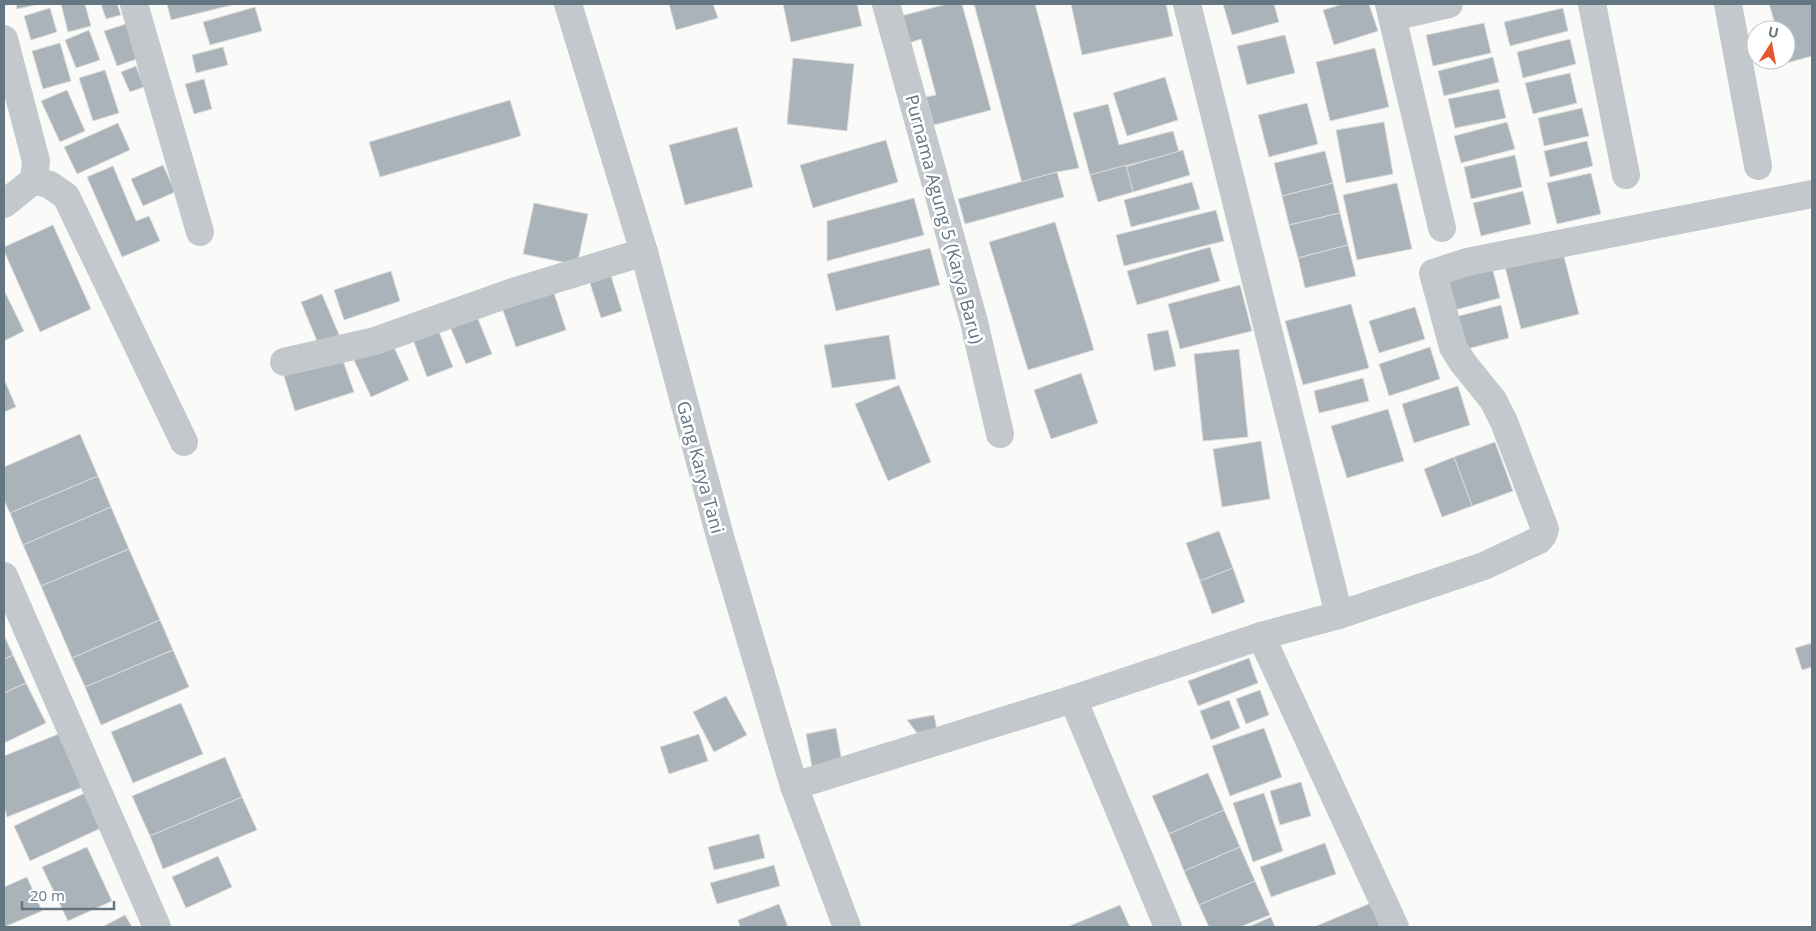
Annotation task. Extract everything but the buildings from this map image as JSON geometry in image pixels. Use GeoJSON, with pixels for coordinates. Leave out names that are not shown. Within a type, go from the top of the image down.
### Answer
{"type":"FeatureCollection","features":[{"type":"Feature","properties":{"kind":"street"},"geometry":{"type":"LineString","coordinates":[[134,4],[200,232]]}},
{"type":"Feature","properties":{"kind":"street","name":"Gang Karya Tani"},"geometry":{"type":"LineString","coordinates":[[568,4],[644,252],[721,540],[794,786],[847,927]]}},
{"type":"Feature","properties":{"kind":"street","name":"Purnama Agung 5 (Karya Baru)"},"geometry":{"type":"LineString","coordinates":[[886,4],[974,322],[1000,434]]}},
{"type":"Feature","properties":{"kind":"street"},"geometry":{"type":"LineString","coordinates":[[1187,4],[1339,615]]}},
{"type":"Feature","properties":{"kind":"street"},"geometry":{"type":"LineString","coordinates":[[1442,228],[1390,10],[1449,4]]}},
{"type":"Feature","properties":{"kind":"street"},"geometry":{"type":"LineString","coordinates":[[1592,4],[1626,175]]}},
{"type":"Feature","properties":{"kind":"street"},"geometry":{"type":"LineString","coordinates":[[1728,4],[1758,166]]}},
{"type":"Feature","properties":{"kind":"street"},"geometry":{"type":"LineString","coordinates":[[4,40],[36,161],[34,180],[4,204]]}},
{"type":"Feature","properties":{"kind":"street"},"geometry":{"type":"LineString","coordinates":[[34,180],[50,185],[66,196],[184,442]]}},
{"type":"Feature","properties":{"kind":"street"},"geometry":{"type":"LineString","coordinates":[[794,786],[1073,699],[1261,636],[1339,615],[1484,566],[1539,540],[1545,529],[1504,422],[1493,400],[1463,363],[1453,347],[1433,274],[1467,262],[1812,194]]}},
{"type":"Feature","properties":{"kind":"street"},"geometry":{"type":"LineString","coordinates":[[284,362],[376,341],[513,292],[644,252]]}},
{"type":"Feature","properties":{"kind":"street"},"geometry":{"type":"LineString","coordinates":[[4,576],[156,927]]}},
{"type":"Feature","properties":{"kind":"street"},"geometry":{"type":"LineString","coordinates":[[1261,636],[1394,927]]}},
{"type":"Feature","properties":{"kind":"street"},"geometry":{"type":"LineString","coordinates":[[1073,699],[1168,927]]}}]}
